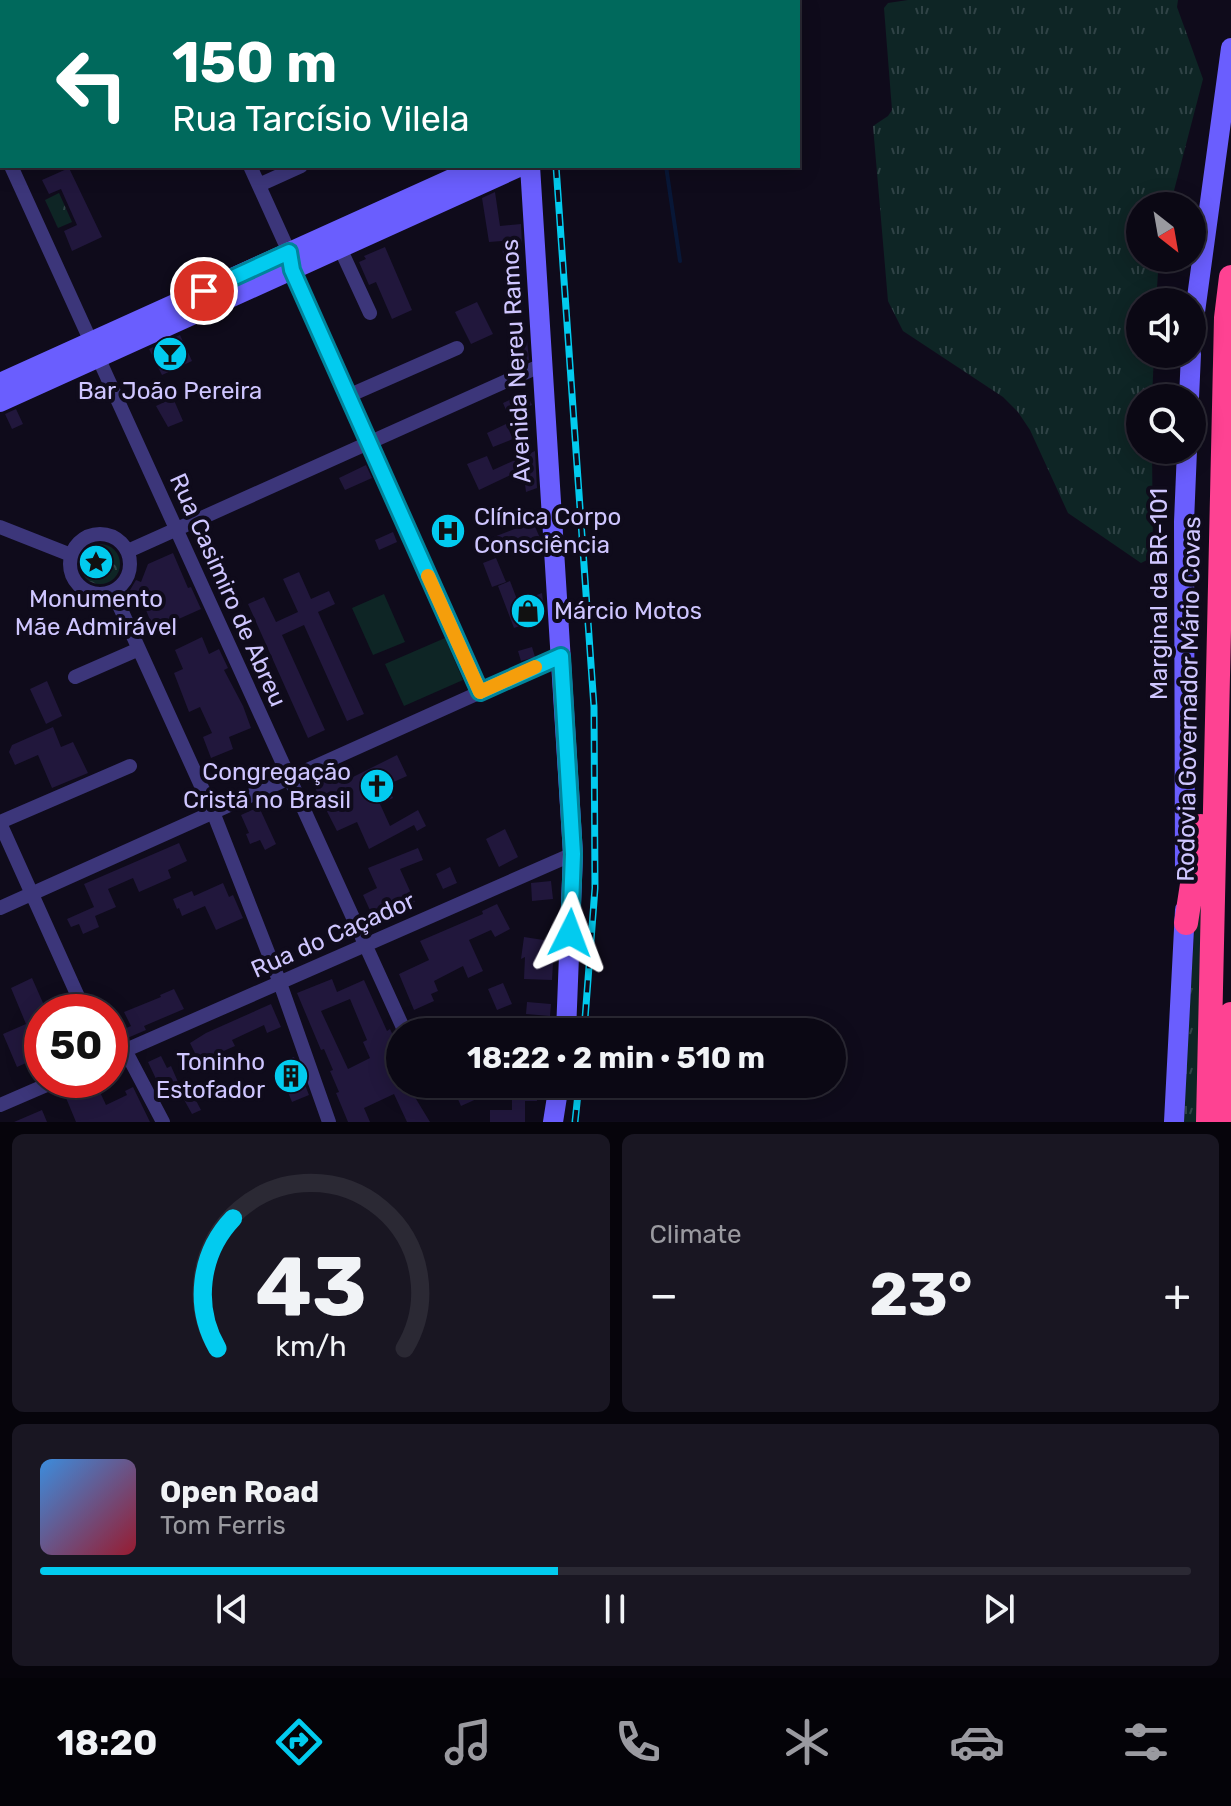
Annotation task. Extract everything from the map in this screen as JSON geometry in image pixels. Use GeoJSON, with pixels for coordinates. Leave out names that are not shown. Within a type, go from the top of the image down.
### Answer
{"type":"FeatureCollection","features":[{"type":"Feature","properties":{"kind":"highway","name":"Rodovia Governador Mário Covas"},"geometry":{"type":"LineString","coordinates":[[1208,1122],[1226,318],[1231,277]]}},
{"type":"Feature","properties":{"kind":"highway"},"geometry":{"type":"LineString","coordinates":[[1186,923],[1216,741]]}},
{"type":"Feature","properties":{"kind":"highway"},"geometry":{"type":"LineString","coordinates":[[1228,1122],[1231,1014]]}},
{"type":"Feature","properties":{"kind":"main road"},"geometry":{"type":"LineString","coordinates":[[1198,288],[1231,48]]}},
{"type":"Feature","properties":{"kind":"main road"},"geometry":{"type":"LineString","coordinates":[[0,402],[95,350],[290,261],[472,168]]}},
{"type":"Feature","properties":{"kind":"main road"},"geometry":{"type":"LineString","coordinates":[[290,261],[340,248],[517,168]]}},
{"type":"Feature","properties":{"kind":"main road","name":"Avenida Nereu Ramos"},"geometry":{"type":"LineString","coordinates":[[530,168],[573,854],[567,1018]]}},
{"type":"Feature","properties":{"kind":"main road"},"geometry":{"type":"LineString","coordinates":[[0,383],[95,350]]}},
{"type":"Feature","properties":{"kind":"main road","name":"Marginal da BR-101"},"geometry":{"type":"LineString","coordinates":[[1174,1122],[1186,923],[1186,464]]}},
{"type":"Feature","properties":{"kind":"main road"},"geometry":{"type":"LineString","coordinates":[[553,1122],[557,1098]]}},
{"type":"Feature","properties":{"kind":"street"},"geometry":{"type":"LineString","coordinates":[[251,168],[480,692]]}},
{"type":"Feature","properties":{"kind":"street"},"geometry":{"type":"LineString","coordinates":[[259,185],[297,168]]}},
{"type":"Feature","properties":{"kind":"street","name":"Rua Casimiro de Abreu"},"geometry":{"type":"LineString","coordinates":[[11,169],[399,1018]]}},
{"type":"Feature","properties":{"kind":"street"},"geometry":{"type":"LineString","coordinates":[[340,248],[370,313]]}},
{"type":"Feature","properties":{"kind":"street"},"geometry":{"type":"LineString","coordinates":[[348,396],[457,348]]}},
{"type":"Feature","properties":{"kind":"street"},"geometry":{"type":"LineString","coordinates":[[128,551],[542,365]]}},
{"type":"Feature","properties":{"kind":"street"},"geometry":{"type":"LineString","coordinates":[[0,527],[71,555]]}},
{"type":"Feature","properties":{"kind":"street"},"geometry":{"type":"LineString","coordinates":[[102,534],[121,542],[128,551],[130,574],[123,585],[113,592],[103,595],[84,591],[72,576],[71,555],[83,539],[102,534]]}},
{"type":"Feature","properties":{"kind":"street"},"geometry":{"type":"LineString","coordinates":[[113,592],[213,812],[280,983],[329,1122]]}},
{"type":"Feature","properties":{"kind":"street"},"geometry":{"type":"LineString","coordinates":[[75,677],[139,649]]}},
{"type":"Feature","properties":{"kind":"street"},"geometry":{"type":"LineString","coordinates":[[0,908],[561,656]]}},
{"type":"Feature","properties":{"kind":"street"},"geometry":{"type":"LineString","coordinates":[[77,994],[0,822],[130,766]]}},
{"type":"Feature","properties":{"kind":"street","name":"Rua do Caçador"},"geometry":{"type":"LineString","coordinates":[[128,1049],[573,854]]}},
{"type":"Feature","properties":{"kind":"street"},"geometry":{"type":"LineString","coordinates":[[128,1056],[163,1122]]}},
{"type":"Feature","properties":{"kind":"street"},"geometry":{"type":"LineString","coordinates":[[0,1105],[24,1095]]}},
{"type":"Feature","properties":{"kind":"green space"},"geometry":{"type":"Polygon","coordinates":[[[908,0],[1178,0],[1177,7],[1203,79],[1174,192],[1126,192],[1126,272],[1158,272],[1157,288],[1126,288],[1126,368],[1153,368],[1153,384],[1126,384],[1126,464],[1152,464],[1153,557],[1141,563],[1068,513],[1030,430],[1018,412],[1003,397],[903,331],[888,301],[873,126],[892,110],[884,8],[888,3],[908,0]]]}},
{"type":"Feature","properties":{"kind":"green space"},"geometry":{"type":"Polygon","coordinates":[[[59,193],[72,222],[58,228],[45,200],[59,193]]]}},
{"type":"Feature","properties":{"kind":"green space"},"geometry":{"type":"Polygon","coordinates":[[[100,544],[114,550],[120,564],[114,578],[100,584],[86,578],[80,564],[86,550],[100,544]]]}},
{"type":"Feature","properties":{"kind":"green space"},"geometry":{"type":"Polygon","coordinates":[[[384,594],[405,642],[373,655],[352,608],[384,594]]]}},
{"type":"Feature","properties":{"kind":"green space"},"geometry":{"type":"Polygon","coordinates":[[[445,638],[463,680],[404,706],[385,664],[445,638]]]}},
{"type":"Feature","properties":{"kind":"green space"},"geometry":{"type":"Polygon","coordinates":[[[1208,863],[1198,1122],[1182,1122],[1195,922],[1208,863]]]}},
{"type":"Feature","properties":{"kind":"building"},"geometry":{"type":"Polygon","coordinates":[[[69,168],[102,237],[72,251],[64,231],[77,225],[61,189],[49,194],[42,180],[69,168]]]}},
{"type":"Feature","properties":{"kind":"building"},"geometry":{"type":"Polygon","coordinates":[[[495,192],[500,226],[521,224],[522,245],[512,247],[512,254],[503,255],[502,241],[489,242],[482,198],[495,192]]]}},
{"type":"Feature","properties":{"kind":"building"},"geometry":{"type":"Polygon","coordinates":[[[385,247],[412,310],[392,319],[376,282],[369,285],[359,262],[366,259],[364,256],[385,247]]]}},
{"type":"Feature","properties":{"kind":"building"},"geometry":{"type":"Polygon","coordinates":[[[477,302],[493,334],[471,344],[455,312],[477,302]]]}},
{"type":"Feature","properties":{"kind":"building","name":"Bar João Pereira"},"geometry":{"type":"Polygon","coordinates":[[[180,335],[192,361],[162,375],[149,349],[180,335]]]}},
{"type":"Feature","properties":{"kind":"building"},"geometry":{"type":"Polygon","coordinates":[[[527,340],[529,360],[517,365],[510,349],[527,340]]]}},
{"type":"Feature","properties":{"kind":"building"},"geometry":{"type":"Polygon","coordinates":[[[526,392],[532,405],[508,415],[503,403],[526,392]]]}},
{"type":"Feature","properties":{"kind":"building"},"geometry":{"type":"Polygon","coordinates":[[[173,398],[183,421],[168,427],[156,406],[173,398]]]}},
{"type":"Feature","properties":{"kind":"building"},"geometry":{"type":"Polygon","coordinates":[[[16,409],[23,424],[12,429],[5,414],[16,409]]]}},
{"type":"Feature","properties":{"kind":"building"},"geometry":{"type":"Polygon","coordinates":[[[506,424],[513,439],[493,447],[487,433],[506,424]]]}},
{"type":"Feature","properties":{"kind":"building"},"geometry":{"type":"Polygon","coordinates":[[[535,451],[537,488],[526,492],[523,469],[479,490],[467,464],[487,456],[493,470],[535,451]]]}},
{"type":"Feature","properties":{"kind":"building"},"geometry":{"type":"Polygon","coordinates":[[[366,465],[372,478],[345,490],[339,478],[366,465]]]}},
{"type":"Feature","properties":{"kind":"building","name":"Clínica Corpo Consciência"},"geometry":{"type":"Polygon","coordinates":[[[458,517],[465,533],[438,544],[432,528],[458,517]]]}},
{"type":"Feature","properties":{"kind":"building"},"geometry":{"type":"Polygon","coordinates":[[[533,522],[540,538],[494,557],[486,540],[533,522]]]}},
{"type":"Feature","properties":{"kind":"building"},"geometry":{"type":"Polygon","coordinates":[[[393,532],[397,542],[379,550],[375,540],[393,532]]]}},
{"type":"Feature","properties":{"kind":"building"},"geometry":{"type":"Polygon","coordinates":[[[173,553],[201,609],[154,630],[144,605],[138,608],[130,590],[136,580],[141,582],[148,564],[173,553]]]}},
{"type":"Feature","properties":{"kind":"building"},"geometry":{"type":"Polygon","coordinates":[[[496,558],[506,582],[492,587],[483,563],[496,558]]]}},
{"type":"Feature","properties":{"kind":"building"},"geometry":{"type":"Polygon","coordinates":[[[299,572],[311,599],[329,591],[335,604],[318,612],[364,714],[347,721],[304,625],[282,635],[325,730],[308,738],[248,604],[264,597],[276,622],[298,612],[283,579],[299,572]]]}},
{"type":"Feature","properties":{"kind":"building","name":"Márcio Motos"},"geometry":{"type":"Polygon","coordinates":[[[510,581],[518,602],[542,593],[545,617],[514,628],[498,586],[510,581]]]}},
{"type":"Feature","properties":{"kind":"building"},"geometry":{"type":"Polygon","coordinates":[[[202,637],[209,654],[219,649],[228,668],[224,670],[251,728],[229,737],[233,749],[211,758],[203,737],[212,733],[200,707],[189,712],[174,673],[183,669],[175,650],[202,637]]]}},
{"type":"Feature","properties":{"kind":"building"},"geometry":{"type":"Polygon","coordinates":[[[532,647],[535,657],[521,661],[518,651],[532,647]]]}},
{"type":"Feature","properties":{"kind":"building"},"geometry":{"type":"Polygon","coordinates":[[[47,681],[62,716],[46,724],[30,689],[47,681]]]}},
{"type":"Feature","properties":{"kind":"building"},"geometry":{"type":"Polygon","coordinates":[[[53,727],[61,747],[73,742],[88,773],[52,788],[38,755],[15,765],[9,752],[12,745],[53,727]]]}},
{"type":"Feature","properties":{"kind":"building"},"geometry":{"type":"Polygon","coordinates":[[[397,755],[407,776],[387,785],[393,798],[380,804],[390,826],[418,810],[426,826],[417,831],[414,825],[369,849],[357,822],[337,831],[314,786],[339,774],[343,782],[397,755]]]}},
{"type":"Feature","properties":{"kind":"building"},"geometry":{"type":"Polygon","coordinates":[[[259,807],[276,844],[265,850],[260,840],[250,844],[241,815],[259,807]]]}},
{"type":"Feature","properties":{"kind":"building"},"geometry":{"type":"Polygon","coordinates":[[[505,829],[518,857],[499,867],[486,839],[505,829]]]}},
{"type":"Feature","properties":{"kind":"building"},"geometry":{"type":"Polygon","coordinates":[[[179,843],[187,861],[168,870],[171,878],[139,892],[133,878],[108,889],[116,907],[95,916],[99,927],[83,934],[79,924],[71,927],[67,919],[94,907],[84,884],[179,843]]]}},
{"type":"Feature","properties":{"kind":"building"},"geometry":{"type":"Polygon","coordinates":[[[418,848],[423,860],[400,869],[415,902],[374,919],[363,895],[377,888],[368,868],[418,848]]]}},
{"type":"Feature","properties":{"kind":"building"},"geometry":{"type":"Polygon","coordinates":[[[450,867],[457,883],[443,889],[436,874],[450,867]]]}},
{"type":"Feature","properties":{"kind":"building"},"geometry":{"type":"Polygon","coordinates":[[[551,881],[553,899],[532,901],[531,883],[551,881]]]}},
{"type":"Feature","properties":{"kind":"building"},"geometry":{"type":"Polygon","coordinates":[[[223,883],[229,897],[233,895],[243,918],[216,930],[205,906],[182,916],[177,909],[173,899],[192,891],[194,896],[223,883]]]}},
{"type":"Feature","properties":{"kind":"building"},"geometry":{"type":"Polygon","coordinates":[[[497,904],[510,929],[495,937],[491,930],[469,940],[483,971],[468,978],[463,966],[434,981],[438,991],[431,994],[434,1001],[414,1010],[399,974],[429,960],[420,941],[483,914],[482,911],[497,904]]]}},
{"type":"Feature","properties":{"kind":"building"},"geometry":{"type":"Polygon","coordinates":[[[524,937],[550,941],[546,962],[553,963],[552,980],[524,979],[525,957],[521,959],[524,937]]]}},
{"type":"Feature","properties":{"kind":"building"},"geometry":{"type":"Polygon","coordinates":[[[32,978],[39,994],[24,994],[24,1019],[11,988],[32,978]]]}},
{"type":"Feature","properties":{"kind":"building"},"geometry":{"type":"Polygon","coordinates":[[[332,979],[337,992],[364,980],[386,1029],[386,1098],[364,1108],[370,1122],[348,1122],[336,1093],[339,1092],[330,1071],[333,1070],[324,1049],[321,1050],[297,993],[332,979]],[[350,999],[321,1011],[348,1069],[370,1058],[363,1042],[367,1040],[350,999]]]}},
{"type":"Feature","properties":{"kind":"building"},"geometry":{"type":"Polygon","coordinates":[[[503,983],[512,1004],[497,1010],[488,989],[503,983]]]}},
{"type":"Feature","properties":{"kind":"building"},"geometry":{"type":"Polygon","coordinates":[[[174,989],[184,1009],[144,1026],[146,1030],[128,1038],[128,1027],[131,1026],[128,1010],[174,989]]]}},
{"type":"Feature","properties":{"kind":"building"},"geometry":{"type":"Polygon","coordinates":[[[527,1002],[551,1004],[550,1016],[526,1014],[527,1002]]]}},
{"type":"Feature","properties":{"kind":"building"},"geometry":{"type":"Polygon","coordinates":[[[271,1004],[281,1027],[267,1033],[264,1025],[232,1040],[235,1046],[198,1066],[190,1043],[271,1004]]]}},
{"type":"Feature","properties":{"kind":"building"},"geometry":{"type":"Polygon","coordinates":[[[24,1025],[24,1064],[17,1067],[3,1034],[24,1025]]]}},
{"type":"Feature","properties":{"kind":"building"},"geometry":{"type":"Polygon","coordinates":[[[161,1056],[167,1068],[171,1066],[182,1091],[165,1098],[148,1062],[161,1056]]]}},
{"type":"Feature","properties":{"kind":"building"},"geometry":{"type":"Polygon","coordinates":[[[294,1057],[309,1095],[292,1102],[281,1075],[288,1071],[284,1061],[294,1057]]]}},
{"type":"Feature","properties":{"kind":"building"},"geometry":{"type":"Polygon","coordinates":[[[133,1087],[150,1122],[76,1122],[66,1098],[103,1098],[106,1105],[128,1098],[128,1090],[133,1087]]]}},
{"type":"Feature","properties":{"kind":"building"},"geometry":{"type":"Polygon","coordinates":[[[191,1091],[201,1110],[192,1114],[182,1096],[191,1091]]]}},
{"type":"Feature","properties":{"kind":"building"},"geometry":{"type":"Polygon","coordinates":[[[396,1098],[415,1098],[430,1122],[407,1122],[396,1098]]]}},
{"type":"Feature","properties":{"kind":"building"},"geometry":{"type":"Polygon","coordinates":[[[457,1098],[479,1098],[461,1106],[457,1098]]]}},
{"type":"Feature","properties":{"kind":"building"},"geometry":{"type":"Polygon","coordinates":[[[512,1098],[537,1098],[537,1101],[525,1101],[525,1122],[490,1122],[490,1110],[512,1110],[512,1098]]]}},
{"type":"Feature","properties":{"kind":"building"},"geometry":{"type":"Polygon","coordinates":[[[42,1110],[47,1122],[14,1122],[42,1110]]]}},
{"type":"Feature","properties":{"kind":"waterway"},"geometry":{"type":"LineString","coordinates":[[666,168],[680,261]]}},
{"type":"Feature","properties":{"kind":"railway"},"geometry":{"type":"LineString","coordinates":[[556,168],[594,707],[595,888],[585,1018]]}},
{"type":"Feature","properties":{"kind":"railway"},"geometry":{"type":"LineString","coordinates":[[575,1122],[578,1098]]}},
{"type":"Feature","properties":{"kind":"slow traffic"},"geometry":{"type":"LineString","coordinates":[[428,576],[480,692],[535,667]]}},
{"type":"Feature","properties":{"kind":"place","name":"Bar João Pereira"},"geometry":{"type":"Point","coordinates":[170,354]}},
{"type":"Feature","properties":{"kind":"place","name":"Clínica Corpo Consciência"},"geometry":{"type":"Point","coordinates":[448,531]}},
{"type":"Feature","properties":{"kind":"place","name":"Monumento Mãe Admirável"},"geometry":{"type":"Point","coordinates":[96,562]}},
{"type":"Feature","properties":{"kind":"place","name":"Márcio Motos"},"geometry":{"type":"Point","coordinates":[528,611]}},
{"type":"Feature","properties":{"kind":"place","name":"Congregação Cristã no Brasil"},"geometry":{"type":"Point","coordinates":[377,786]}},
{"type":"Feature","properties":{"kind":"place","name":"Toninho Estofador"},"geometry":{"type":"Point","coordinates":[291,1076]}},
{"type":"Feature","properties":{"kind":"route"},"geometry":{"type":"LineString","coordinates":[[204,291],[289,252],[292,270],[480,692],[561,656],[573,854],[570,933]]}}]}
